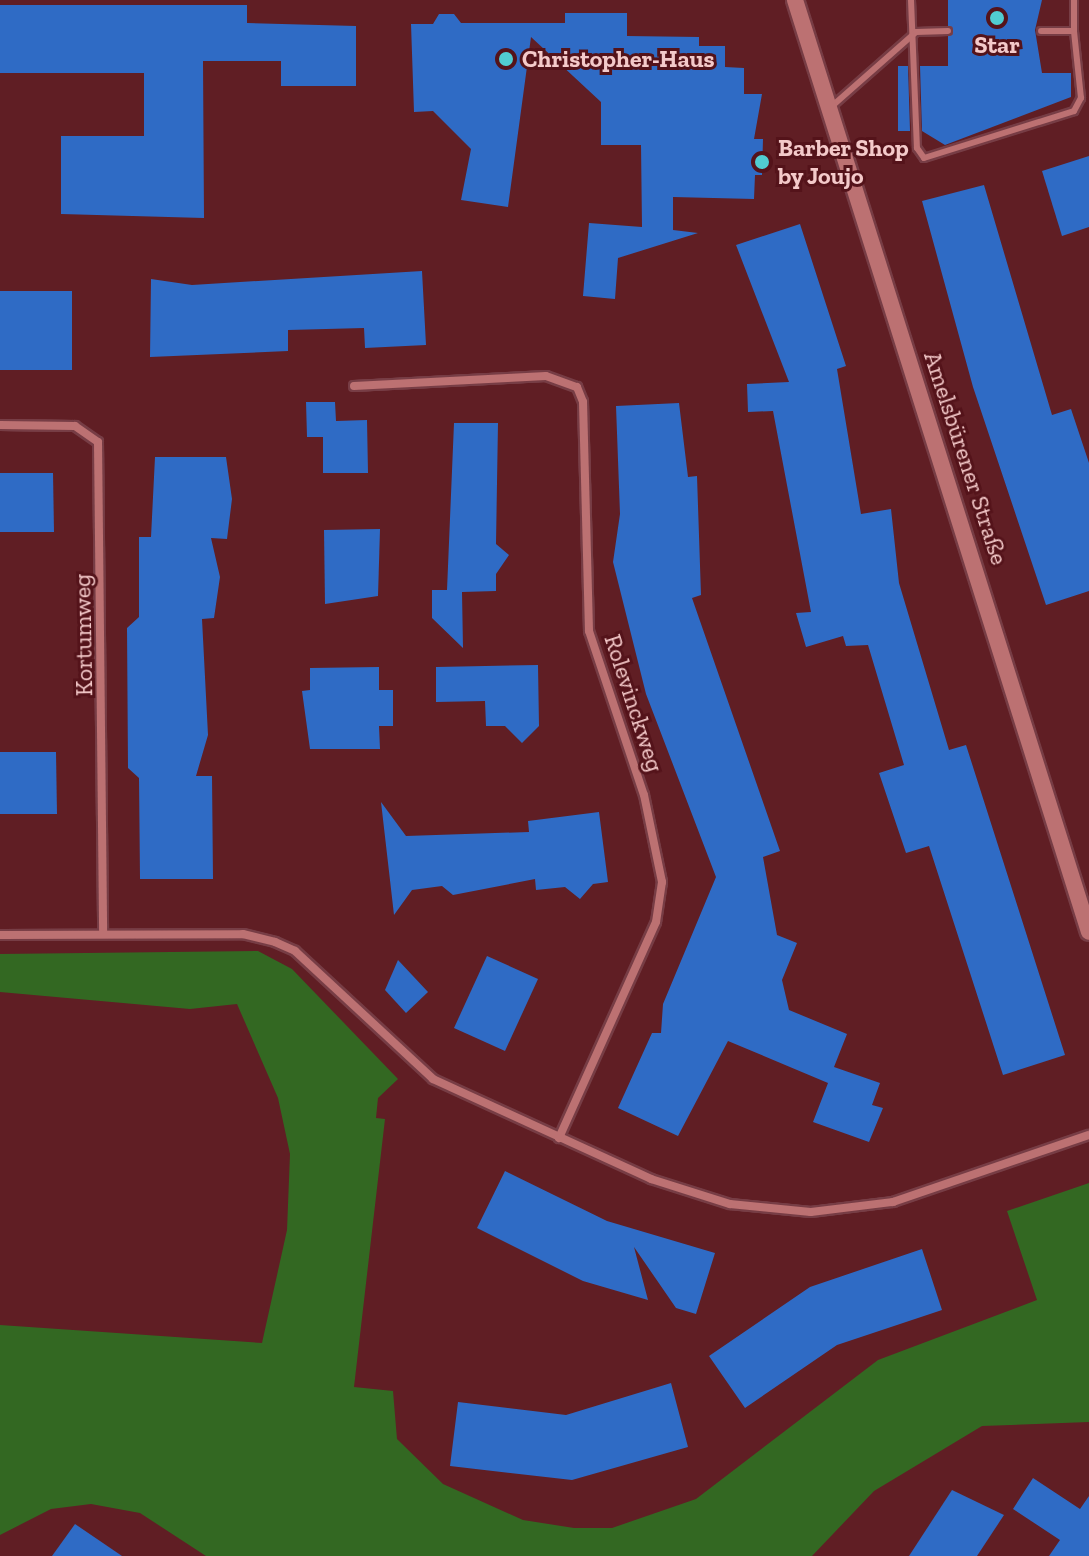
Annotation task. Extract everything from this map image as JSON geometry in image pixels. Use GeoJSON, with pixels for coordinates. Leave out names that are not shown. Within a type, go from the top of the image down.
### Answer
{"type":"FeatureCollection","features":[{"type":"Feature","properties":{"kind":"street","name":"Amelsbürener Straße"},"geometry":{"type":"LineString","coordinates":[[795,0],[1089,932]]}},
{"type":"Feature","properties":{"kind":"street","name":"Rolevinckweg"},"geometry":{"type":"LineString","coordinates":[[354,386],[546,376],[577,387],[583,402],[589,631],[644,795],[662,882],[656,922],[559,1138]]}},
{"type":"Feature","properties":{"kind":"street","name":"Kortumweg"},"geometry":{"type":"LineString","coordinates":[[0,425],[75,426],[98,442],[103,933]]}},
{"type":"Feature","properties":{"kind":"street"},"geometry":{"type":"LineString","coordinates":[[0,935],[243,934],[295,951],[411,1064],[559,1138],[686,1192],[811,1212],[893,1202],[1089,1135]]}},
{"type":"Feature","properties":{"kind":"lane"},"geometry":{"type":"LineString","coordinates":[[911,0],[916,32],[917,148],[924,158],[940,159],[1074,111],[1081,98],[1074,0]]}},
{"type":"Feature","properties":{"kind":"lane"},"geometry":{"type":"LineString","coordinates":[[829,109],[916,32],[948,31]]}},
{"type":"Feature","properties":{"kind":"lane"},"geometry":{"type":"LineString","coordinates":[[1041,31],[1074,31]]}},
{"type":"Feature","properties":{"kind":"green space"},"geometry":{"type":"Polygon","coordinates":[[[258,951],[292,969],[398,1079],[378,1098],[376,1118],[385,1119],[354,1387],[393,1391],[397,1439],[443,1484],[523,1520],[574,1528],[612,1528],[696,1499],[878,1360],[1037,1300],[1007,1211],[1089,1183],[1089,1422],[982,1426],[874,1491],[812,1556],[206,1556],[140,1513],[91,1504],[51,1509],[0,1535],[0,1325],[262,1343],[287,1230],[290,1154],[278,1098],[237,1004],[190,1009],[0,992],[0,954],[258,951]]]}},
{"type":"Feature","properties":{"kind":"building"},"geometry":{"type":"Polygon","coordinates":[[[948,0],[1042,0],[1035,30],[1042,73],[1071,73],[1071,97],[945,145],[922,131],[920,66],[948,66],[948,0]]]}},
{"type":"Feature","properties":{"kind":"building"},"geometry":{"type":"Polygon","coordinates":[[[0,5],[247,5],[247,23],[356,26],[356,86],[281,86],[281,61],[203,61],[204,218],[61,214],[61,136],[144,136],[144,73],[0,73],[0,5]]]}},
{"type":"Feature","properties":{"kind":"building"},"geometry":{"type":"Polygon","coordinates":[[[565,13],[627,13],[627,36],[699,37],[699,46],[725,46],[725,67],[744,68],[744,94],[762,94],[754,139],[763,139],[762,175],[755,175],[754,199],[673,197],[673,230],[698,233],[618,258],[615,299],[583,296],[589,223],[642,227],[641,145],[601,145],[601,102],[531,37],[508,207],[461,200],[471,149],[433,111],[414,112],[411,24],[433,24],[439,14],[454,14],[461,23],[565,23],[565,13]]]}},
{"type":"Feature","properties":{"kind":"building"},"geometry":{"type":"Polygon","coordinates":[[[898,66],[908,66],[910,131],[898,131],[898,66]]]}},
{"type":"Feature","properties":{"kind":"building"},"geometry":{"type":"Polygon","coordinates":[[[1089,156],[1089,227],[1062,236],[1042,171],[1089,156]]]}},
{"type":"Feature","properties":{"kind":"building"},"geometry":{"type":"Polygon","coordinates":[[[984,185],[1052,415],[1071,409],[1089,463],[1089,591],[1046,605],[973,387],[922,201],[984,185]]]}},
{"type":"Feature","properties":{"kind":"building"},"geometry":{"type":"Polygon","coordinates":[[[800,224],[846,366],[837,369],[861,514],[891,509],[899,583],[949,750],[966,745],[1065,1055],[1003,1075],[929,846],[906,853],[879,773],[904,765],[868,645],[846,646],[843,636],[806,647],[796,613],[811,612],[773,411],[748,412],[747,384],[789,382],[736,245],[800,224]]]}},
{"type":"Feature","properties":{"kind":"building"},"geometry":{"type":"Polygon","coordinates":[[[422,271],[426,345],[365,348],[364,328],[288,330],[288,351],[150,357],[151,279],[192,285],[422,271]]]}},
{"type":"Feature","properties":{"kind":"building"},"geometry":{"type":"Polygon","coordinates":[[[0,291],[72,291],[72,370],[0,370],[0,291]]]}},
{"type":"Feature","properties":{"kind":"building"},"geometry":{"type":"Polygon","coordinates":[[[306,402],[335,402],[336,421],[367,420],[368,473],[323,473],[323,437],[307,437],[306,402]]]}},
{"type":"Feature","properties":{"kind":"building"},"geometry":{"type":"Polygon","coordinates":[[[679,403],[688,477],[697,476],[701,595],[692,598],[780,851],[763,857],[777,935],[797,943],[782,980],[789,1010],[847,1034],[834,1067],[880,1083],[872,1105],[883,1108],[869,1142],[813,1122],[828,1083],[728,1041],[678,1136],[618,1108],[652,1033],[661,1033],[663,1004],[716,877],[646,694],[613,562],[620,514],[616,406],[679,403]]]}},
{"type":"Feature","properties":{"kind":"building"},"geometry":{"type":"Polygon","coordinates":[[[454,423],[498,423],[496,544],[509,555],[496,574],[496,591],[462,592],[463,648],[432,618],[432,590],[447,590],[454,423]]]}},
{"type":"Feature","properties":{"kind":"building"},"geometry":{"type":"Polygon","coordinates":[[[155,457],[226,457],[232,499],[227,539],[211,538],[220,577],[214,618],[202,619],[208,735],[196,776],[212,776],[213,879],[140,879],[139,778],[128,768],[127,628],[139,617],[139,537],[151,537],[155,457]]]}},
{"type":"Feature","properties":{"kind":"building"},"geometry":{"type":"Polygon","coordinates":[[[0,473],[53,473],[54,532],[0,532],[0,473]]]}},
{"type":"Feature","properties":{"kind":"building"},"geometry":{"type":"Polygon","coordinates":[[[380,529],[378,596],[325,604],[324,530],[380,529]]]}},
{"type":"Feature","properties":{"kind":"building"},"geometry":{"type":"Polygon","coordinates":[[[538,665],[539,726],[522,743],[505,726],[486,726],[485,701],[436,702],[436,667],[538,665]]]}},
{"type":"Feature","properties":{"kind":"building"},"geometry":{"type":"Polygon","coordinates":[[[379,667],[379,690],[393,690],[393,726],[379,726],[380,749],[310,749],[302,691],[310,690],[310,668],[379,667]]]}},
{"type":"Feature","properties":{"kind":"building"},"geometry":{"type":"Polygon","coordinates":[[[0,752],[56,752],[57,814],[0,814],[0,752]]]}},
{"type":"Feature","properties":{"kind":"building"},"geometry":{"type":"Polygon","coordinates":[[[381,802],[406,836],[529,832],[528,821],[599,812],[608,882],[593,884],[580,899],[565,887],[536,890],[535,879],[453,895],[442,886],[412,890],[394,915],[381,802]]]}},
{"type":"Feature","properties":{"kind":"building"},"geometry":{"type":"Polygon","coordinates":[[[487,956],[538,979],[505,1051],[454,1028],[487,956]]]}},
{"type":"Feature","properties":{"kind":"building"},"geometry":{"type":"Polygon","coordinates":[[[398,960],[428,992],[406,1013],[385,990],[398,960]]]}},
{"type":"Feature","properties":{"kind":"building"},"geometry":{"type":"Polygon","coordinates":[[[505,1171],[607,1221],[715,1253],[696,1314],[676,1308],[634,1247],[648,1300],[583,1281],[477,1228],[505,1171]]]}},
{"type":"Feature","properties":{"kind":"building"},"geometry":{"type":"Polygon","coordinates":[[[922,1249],[942,1310],[837,1345],[745,1408],[709,1356],[810,1287],[922,1249]]]}},
{"type":"Feature","properties":{"kind":"building"},"geometry":{"type":"Polygon","coordinates":[[[671,1383],[688,1447],[572,1480],[450,1466],[458,1402],[566,1415],[671,1383]]]}},
{"type":"Feature","properties":{"kind":"building"},"geometry":{"type":"Polygon","coordinates":[[[1033,1478],[1080,1509],[1089,1496],[1089,1556],[1049,1556],[1060,1540],[1013,1509],[1033,1478]]]}},
{"type":"Feature","properties":{"kind":"building"},"geometry":{"type":"Polygon","coordinates":[[[952,1490],[1004,1515],[977,1556],[909,1556],[952,1490]]]}},
{"type":"Feature","properties":{"kind":"building"},"geometry":{"type":"Polygon","coordinates":[[[75,1524],[122,1556],[52,1556],[75,1524]]]}},
{"type":"Feature","properties":{"kind":"place","name":"Star"},"geometry":{"type":"Point","coordinates":[997,18]}},
{"type":"Feature","properties":{"kind":"place","name":"Christopher-Haus"},"geometry":{"type":"Point","coordinates":[506,59]}},
{"type":"Feature","properties":{"kind":"place","name":"Barber Shop by Joujo"},"geometry":{"type":"Point","coordinates":[762,162]}}]}
